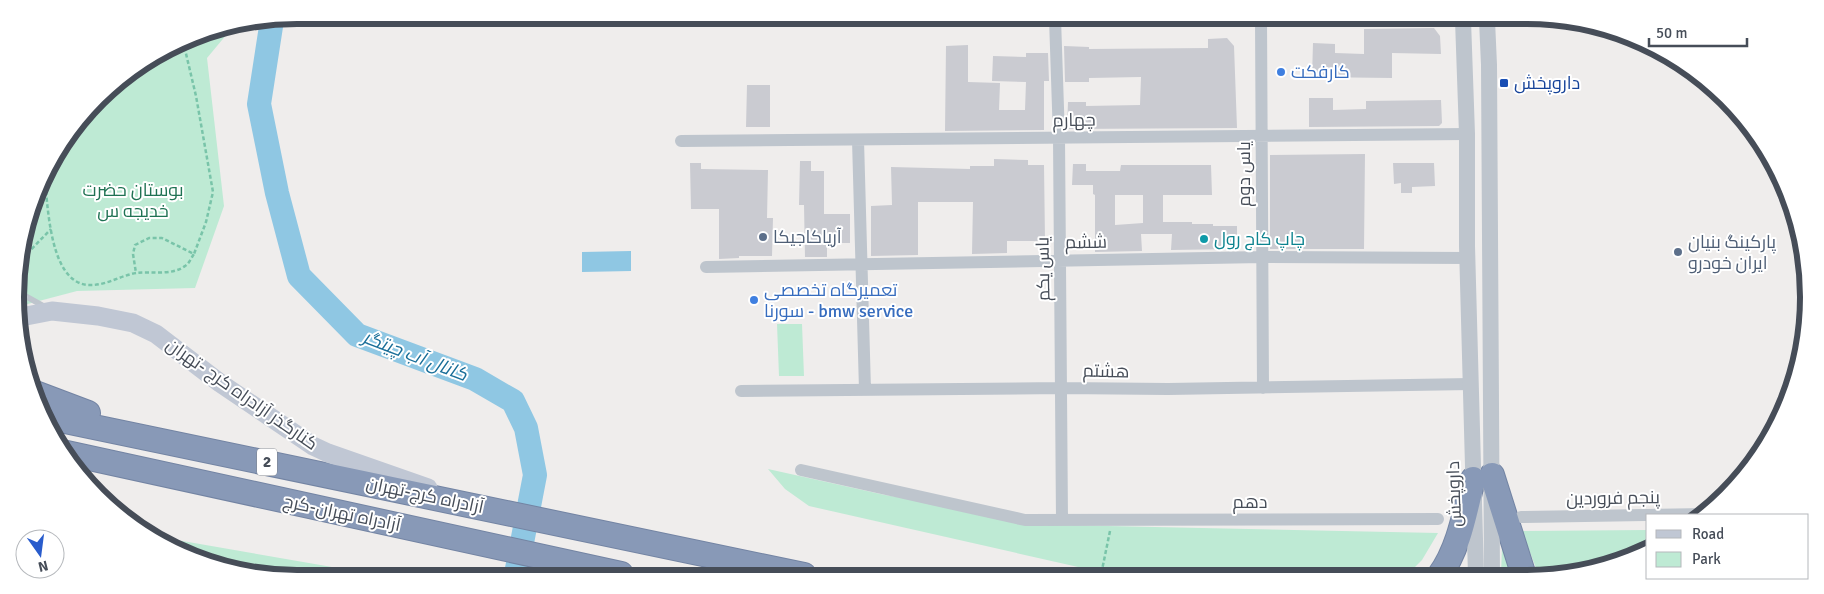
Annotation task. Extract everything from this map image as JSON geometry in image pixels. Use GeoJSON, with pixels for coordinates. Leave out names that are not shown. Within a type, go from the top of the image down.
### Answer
{"type":"FeatureCollection","features":[{"type":"Feature","properties":{"kind":"highway"},"geometry":{"type":"LineString","coordinates":[[42,396],[155,439]]}},
{"type":"Feature","properties":{"kind":"highway","name":"آزادراه کرج-تهران"},"geometry":{"type":"LineString","coordinates":[[52,418],[780,570]]}},
{"type":"Feature","properties":{"kind":"highway","name":"آزادراه تهران-کرج"},"geometry":{"type":"LineString","coordinates":[[74,455],[601,570]]}},
{"type":"Feature","properties":{"kind":"highway"},"geometry":{"type":"LineString","coordinates":[[1443,570],[1483,477]]}},
{"type":"Feature","properties":{"kind":"highway"},"geometry":{"type":"LineString","coordinates":[[1483,477],[1522,570]]}},
{"type":"Feature","properties":{"kind":"main road","name":"کنارگذر آزادراه کرج -تهران"},"geometry":{"type":"LineString","coordinates":[[24,316],[52,311],[98,316],[134,323],[156,334],[220,383],[313,446],[328,453],[488,508]]}},
{"type":"Feature","properties":{"kind":"street","name":"یاس یکم"},"geometry":{"type":"LineString","coordinates":[[1055,24],[1059,138],[1062,520]]}},
{"type":"Feature","properties":{"kind":"street","name":"یاس دوم"},"geometry":{"type":"LineString","coordinates":[[1261,24],[1263,388]]}},
{"type":"Feature","properties":{"kind":"street","name":"داروپخش"},"geometry":{"type":"LineString","coordinates":[[1463,24],[1466,59],[1467,258],[1471,384],[1483,477],[1491,570]]}},
{"type":"Feature","properties":{"kind":"street","name":"داروپخش"},"geometry":{"type":"LineString","coordinates":[[1476,570],[1483,477],[1489,65],[1487,24]]}},
{"type":"Feature","properties":{"kind":"street"},"geometry":{"type":"LineString","coordinates":[[1466,59],[1478,53],[1489,65]]}},
{"type":"Feature","properties":{"kind":"street","name":"چهارم"},"geometry":{"type":"LineString","coordinates":[[681,142],[1467,134]]}},
{"type":"Feature","properties":{"kind":"street"},"geometry":{"type":"LineString","coordinates":[[858,140],[865,390]]}},
{"type":"Feature","properties":{"kind":"street","name":"ششم"},"geometry":{"type":"LineString","coordinates":[[706,267],[1262,257],[1467,258]]}},
{"type":"Feature","properties":{"kind":"street","name":"هشتم"},"geometry":{"type":"LineString","coordinates":[[741,391],[1062,388],[1168,390],[1471,384]]}},
{"type":"Feature","properties":{"kind":"street","name":"دهم"},"geometry":{"type":"LineString","coordinates":[[801,470],[1025,520],[1438,519]]}},
{"type":"Feature","properties":{"kind":"street","name":"پنجم فروردین"},"geometry":{"type":"LineString","coordinates":[[1521,517],[1646,515]]}},
{"type":"Feature","properties":{"kind":"lane"},"geometry":{"type":"LineString","coordinates":[[24,295],[52,311]]}},
{"type":"Feature","properties":{"kind":"path"},"geometry":{"type":"LineString","coordinates":[[46,190],[50,229],[56,255],[69,276],[86,285],[106,284],[136,273],[156,273],[175,270],[185,266],[194,254],[206,222],[213,192],[196,96],[184,49]]}},
{"type":"Feature","properties":{"kind":"path"},"geometry":{"type":"LineString","coordinates":[[27,253],[50,229]]}},
{"type":"Feature","properties":{"kind":"path"},"geometry":{"type":"LineString","coordinates":[[136,273],[133,254],[135,245],[149,238],[162,238],[194,254]]}},
{"type":"Feature","properties":{"kind":"path"},"geometry":{"type":"LineString","coordinates":[[1102,570],[1112,520]]}},
{"type":"Feature","properties":{"kind":"green space","name":"بوستان حضرت خدیجه س"},"geometry":{"type":"Polygon","coordinates":[[[228,32],[207,58],[224,206],[195,288],[77,291],[24,305],[26,261],[33,226],[38,209],[60,160],[92,117],[131,80],[160,60],[176,52],[209,38],[228,32]]]}},
{"type":"Feature","properties":{"kind":"green space"},"geometry":{"type":"Polygon","coordinates":[[[777,324],[802,324],[804,376],[779,376],[777,324]]]}},
{"type":"Feature","properties":{"kind":"green space"},"geometry":{"type":"Polygon","coordinates":[[[768,469],[885,495],[1061,525],[1438,533],[1422,560],[1412,570],[1092,570],[809,506],[785,489],[768,469]]]}},
{"type":"Feature","properties":{"kind":"green space"},"geometry":{"type":"Polygon","coordinates":[[[1646,530],[1646,543],[1598,561],[1563,568],[1537,570],[1522,531],[1646,530]]]}},
{"type":"Feature","properties":{"kind":"green space"},"geometry":{"type":"Polygon","coordinates":[[[169,539],[332,567],[332,570],[261,568],[209,556],[169,539]]]}},
{"type":"Feature","properties":{"kind":"green space"},"geometry":{"type":"Polygon","coordinates":[[[1502,546],[1514,570],[1501,570],[1502,546]]]}},
{"type":"Feature","properties":{"kind":"water"},"geometry":{"type":"Polygon","coordinates":[[[631,251],[631,271],[582,272],[582,252],[631,251]]]}},
{"type":"Feature","properties":{"kind":"building"},"geometry":{"type":"Polygon","coordinates":[[[1434,28],[1440,36],[1441,54],[1392,53],[1392,78],[1312,77],[1313,43],[1335,44],[1335,53],[1364,54],[1364,29],[1434,28]]]}},
{"type":"Feature","properties":{"kind":"building"},"geometry":{"type":"Polygon","coordinates":[[[1227,38],[1234,46],[1237,128],[1067,129],[1068,102],[1086,102],[1086,106],[1140,105],[1141,77],[1089,78],[1089,82],[1065,82],[1064,46],[1089,47],[1089,49],[1208,48],[1208,39],[1227,38]]]}},
{"type":"Feature","properties":{"kind":"building"},"geometry":{"type":"Polygon","coordinates":[[[968,45],[968,82],[1000,83],[999,110],[1025,110],[1026,82],[992,81],[993,56],[1026,57],[1026,53],[1048,53],[1049,81],[1044,81],[1044,130],[945,131],[946,46],[968,45]]]}},
{"type":"Feature","properties":{"kind":"building"},"geometry":{"type":"Polygon","coordinates":[[[747,85],[770,85],[770,127],[746,127],[747,85]]]}},
{"type":"Feature","properties":{"kind":"building"},"geometry":{"type":"Polygon","coordinates":[[[1309,98],[1333,98],[1333,110],[1366,109],[1366,101],[1441,100],[1442,123],[1439,126],[1309,127],[1309,98]]]}},
{"type":"Feature","properties":{"kind":"building"},"geometry":{"type":"Polygon","coordinates":[[[1365,154],[1364,249],[1270,249],[1270,155],[1365,154]]]}},
{"type":"Feature","properties":{"kind":"building"},"geometry":{"type":"Polygon","coordinates":[[[994,159],[1028,160],[1028,165],[1044,165],[1045,241],[1007,241],[1007,253],[972,254],[973,202],[918,202],[918,255],[871,256],[871,206],[892,205],[891,167],[970,169],[970,166],[994,166],[994,159]]]}},
{"type":"Feature","properties":{"kind":"building"},"geometry":{"type":"Polygon","coordinates":[[[800,161],[811,161],[811,171],[824,171],[824,214],[850,214],[850,243],[827,243],[827,257],[805,257],[804,205],[799,205],[800,161]]]}},
{"type":"Feature","properties":{"kind":"building"},"geometry":{"type":"Polygon","coordinates":[[[690,163],[701,163],[701,169],[768,170],[767,218],[773,218],[772,256],[739,256],[739,258],[719,259],[719,209],[691,209],[690,163]]]}},
{"type":"Feature","properties":{"kind":"building"},"geometry":{"type":"Polygon","coordinates":[[[1393,163],[1434,163],[1435,186],[1412,187],[1412,193],[1401,193],[1401,183],[1394,184],[1393,163]]]}},
{"type":"Feature","properties":{"kind":"building"},"geometry":{"type":"Polygon","coordinates":[[[1073,164],[1086,164],[1086,171],[1120,171],[1121,165],[1211,165],[1212,195],[1163,195],[1163,222],[1192,222],[1192,224],[1213,224],[1213,226],[1237,226],[1237,249],[1171,250],[1172,234],[1141,234],[1142,251],[1095,252],[1095,195],[1093,194],[1093,185],[1072,185],[1073,164]],[[1115,195],[1115,225],[1143,223],[1143,195],[1115,195]]]}},
{"type":"Feature","properties":{"kind":"waterway","name":"کانال آب چیتگر"},"geometry":{"type":"LineString","coordinates":[[271,25],[259,104],[277,193],[299,276],[357,335],[475,379],[513,401],[526,428],[535,475],[517,570]]}},
{"type":"Feature","properties":{"kind":"place","name":"کارفکت"},"geometry":{"type":"Point","coordinates":[1281,72]}},
{"type":"Feature","properties":{"kind":"place","name":"داروپخش"},"geometry":{"type":"Point","coordinates":[1504,83]}},
{"type":"Feature","properties":{"kind":"place","name":"آریاکاجیکا"},"geometry":{"type":"Point","coordinates":[763,237]}},
{"type":"Feature","properties":{"kind":"place","name":"چاپ کاج رول"},"geometry":{"type":"Point","coordinates":[1204,239]}},
{"type":"Feature","properties":{"kind":"place","name":"پارکینگ بنیان ایران خودرو"},"geometry":{"type":"Point","coordinates":[1678,252]}},
{"type":"Feature","properties":{"kind":"place","name":"تعمیرگاه تخصصی سورنا - bmw service"},"geometry":{"type":"Point","coordinates":[754,300]}}]}
